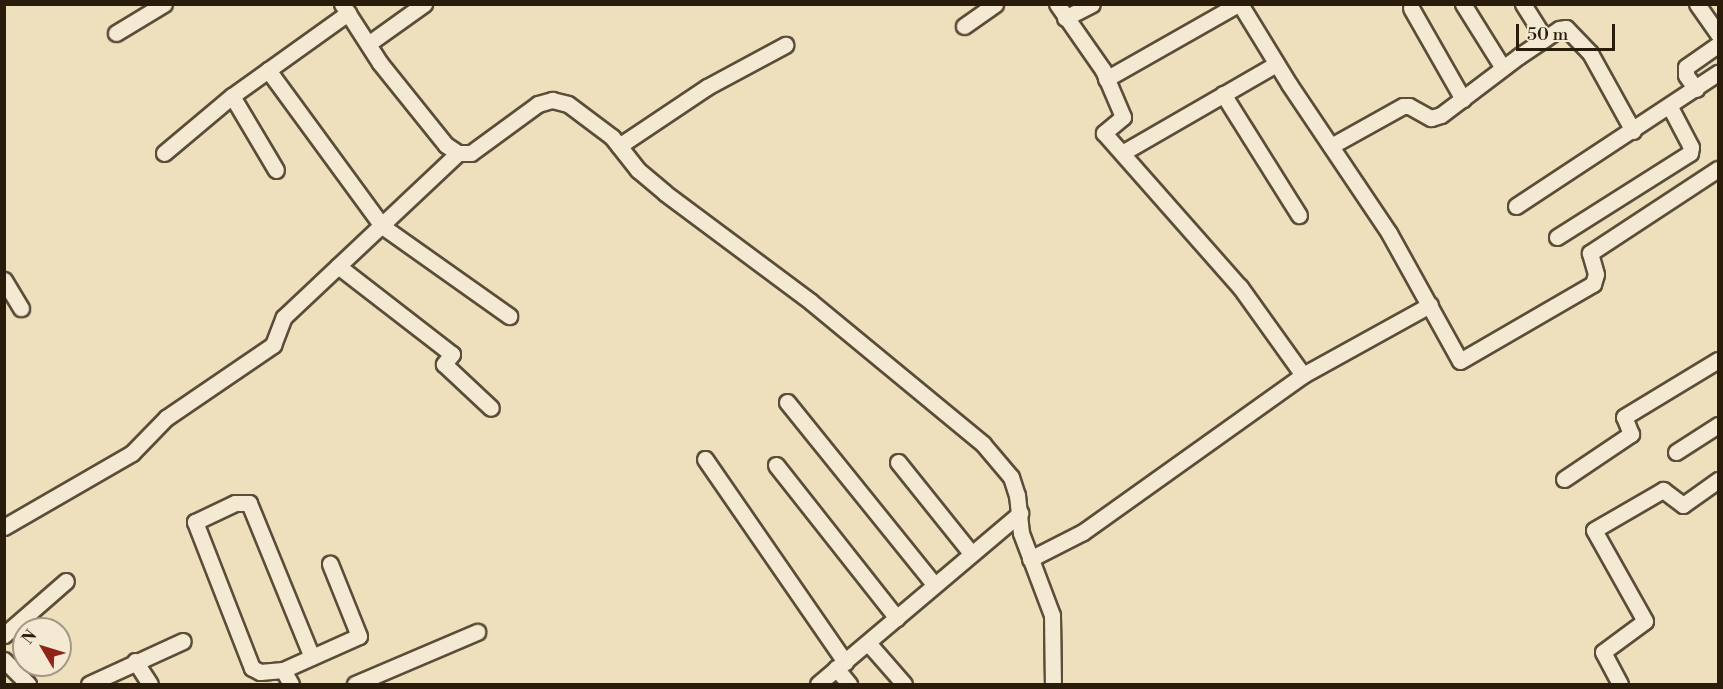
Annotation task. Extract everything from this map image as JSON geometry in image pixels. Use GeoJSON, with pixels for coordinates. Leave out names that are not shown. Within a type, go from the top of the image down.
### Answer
{"type":"FeatureCollection","features":[{"type":"Feature","properties":{"kind":"street"},"geometry":{"type":"LineString","coordinates":[[116,33],[164,4]]}},
{"type":"Feature","properties":{"kind":"street"},"geometry":{"type":"LineString","coordinates":[[368,44],[424,4]]}},
{"type":"Feature","properties":{"kind":"street"},"geometry":{"type":"LineString","coordinates":[[964,26],[995,4]]}},
{"type":"Feature","properties":{"kind":"street"},"geometry":{"type":"LineString","coordinates":[[1057,4],[1106,79],[1123,117],[1104,133],[1240,287],[1303,375]]}},
{"type":"Feature","properties":{"kind":"street"},"geometry":{"type":"LineString","coordinates":[[1065,18],[1092,4]]}},
{"type":"Feature","properties":{"kind":"street"},"geometry":{"type":"LineString","coordinates":[[1106,79],[1239,4],[1276,64],[1389,233],[1458,359],[1464,361],[1593,284],[1596,278],[1589,257],[1592,251],[1719,169]]}},
{"type":"Feature","properties":{"kind":"street"},"geometry":{"type":"LineString","coordinates":[[1463,4],[1503,68]]}},
{"type":"Feature","properties":{"kind":"street"},"geometry":{"type":"LineString","coordinates":[[1523,4],[1545,39]]}},
{"type":"Feature","properties":{"kind":"street"},"geometry":{"type":"LineString","coordinates":[[1697,4],[1719,34]]}},
{"type":"Feature","properties":{"kind":"street"},"geometry":{"type":"LineString","coordinates":[[1411,8],[1463,99]]}},
{"type":"Feature","properties":{"kind":"street"},"geometry":{"type":"LineString","coordinates":[[164,153],[232,96],[345,9],[426,122],[458,153]]}},
{"type":"Feature","properties":{"kind":"street"},"geometry":{"type":"LineString","coordinates":[[1331,146],[1403,106],[1409,106],[1431,118],[1463,99],[1559,29],[1574,33],[1590,53],[1634,131]]}},
{"type":"Feature","properties":{"kind":"street"},"geometry":{"type":"LineString","coordinates":[[619,146],[707,87],[784,45]]}},
{"type":"Feature","properties":{"kind":"street"},"geometry":{"type":"LineString","coordinates":[[1696,89],[1686,75],[1686,67],[1719,45]]}},
{"type":"Feature","properties":{"kind":"street"},"geometry":{"type":"LineString","coordinates":[[1122,153],[1276,64]]}},
{"type":"Feature","properties":{"kind":"street"},"geometry":{"type":"LineString","coordinates":[[268,70],[382,225],[509,316]]}},
{"type":"Feature","properties":{"kind":"street"},"geometry":{"type":"LineString","coordinates":[[1516,206],[1719,74]]}},
{"type":"Feature","properties":{"kind":"street"},"geometry":{"type":"LineString","coordinates":[[1223,94],[1299,215]]}},
{"type":"Feature","properties":{"kind":"street"},"geometry":{"type":"LineString","coordinates":[[232,96],[276,170]]}},
{"type":"Feature","properties":{"kind":"street"},"geometry":{"type":"LineString","coordinates":[[4,528],[132,453],[160,422],[194,396],[273,345],[284,318],[458,153],[471,153],[538,105],[552,100],[568,104],[619,146],[638,170],[666,193],[811,302],[983,444],[1011,477],[1020,513],[1021,533],[1052,615],[1053,684]]}},
{"type":"Feature","properties":{"kind":"street"},"geometry":{"type":"LineString","coordinates":[[1557,237],[1690,153],[1691,147],[1670,107]]}},
{"type":"Feature","properties":{"kind":"street"},"geometry":{"type":"LineString","coordinates":[[338,266],[452,354],[444,364],[491,408]]}},
{"type":"Feature","properties":{"kind":"street"},"geometry":{"type":"LineString","coordinates":[[4,280],[21,308]]}},
{"type":"Feature","properties":{"kind":"street"},"geometry":{"type":"LineString","coordinates":[[1030,559],[1083,532],[1303,375],[1430,305]]}},
{"type":"Feature","properties":{"kind":"street"},"geometry":{"type":"LineString","coordinates":[[1564,479],[1631,434],[1624,417],[1719,360]]}},
{"type":"Feature","properties":{"kind":"street"},"geometry":{"type":"LineString","coordinates":[[787,402],[934,584]]}},
{"type":"Feature","properties":{"kind":"street"},"geometry":{"type":"LineString","coordinates":[[1676,452],[1719,425]]}},
{"type":"Feature","properties":{"kind":"street"},"geometry":{"type":"LineString","coordinates":[[705,459],[841,665],[849,684]]}},
{"type":"Feature","properties":{"kind":"street"},"geometry":{"type":"LineString","coordinates":[[898,462],[971,553]]}},
{"type":"Feature","properties":{"kind":"street"},"geometry":{"type":"LineString","coordinates":[[776,465],[897,618]]}},
{"type":"Feature","properties":{"kind":"street"},"geometry":{"type":"LineString","coordinates":[[1620,684],[1603,652],[1645,621],[1594,530],[1663,490],[1683,505],[1719,480]]}},
{"type":"Feature","properties":{"kind":"street"},"geometry":{"type":"LineString","coordinates":[[312,657],[249,504],[236,503],[195,522],[252,668],[260,672],[283,669],[356,639],[360,633],[330,564]]}},
{"type":"Feature","properties":{"kind":"street"},"geometry":{"type":"LineString","coordinates":[[818,684],[869,644],[934,584],[1020,513]]}},
{"type":"Feature","properties":{"kind":"street"},"geometry":{"type":"LineString","coordinates":[[4,635],[66,581]]}},
{"type":"Feature","properties":{"kind":"street"},"geometry":{"type":"LineString","coordinates":[[355,684],[477,632]]}},
{"type":"Feature","properties":{"kind":"street"},"geometry":{"type":"LineString","coordinates":[[89,684],[183,641]]}},
{"type":"Feature","properties":{"kind":"street"},"geometry":{"type":"LineString","coordinates":[[869,644],[904,684]]}},
{"type":"Feature","properties":{"kind":"street"},"geometry":{"type":"LineString","coordinates":[[4,660],[28,684]]}},
{"type":"Feature","properties":{"kind":"street"},"geometry":{"type":"LineString","coordinates":[[135,661],[150,684]]}},
{"type":"Feature","properties":{"kind":"street"},"geometry":{"type":"LineString","coordinates":[[283,669],[291,684]]}}]}
